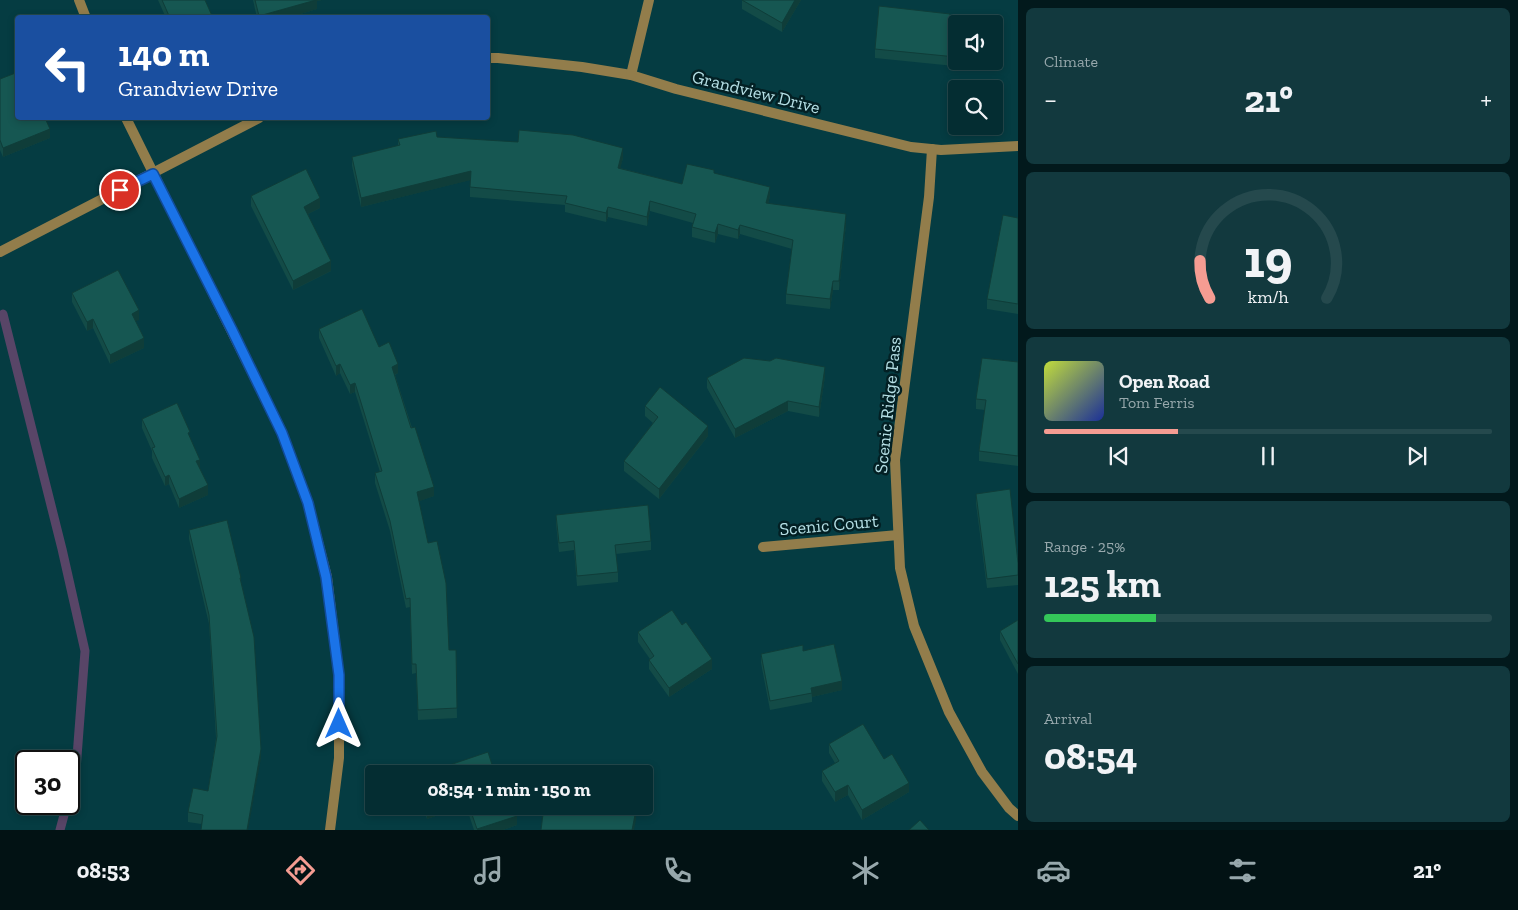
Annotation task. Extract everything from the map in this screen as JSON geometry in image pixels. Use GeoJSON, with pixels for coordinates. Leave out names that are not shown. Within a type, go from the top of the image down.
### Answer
{"type":"FeatureCollection","features":[{"type":"Feature","properties":{"kind":"street"},"geometry":{"type":"LineString","coordinates":[[78,0],[85,15]]}},
{"type":"Feature","properties":{"kind":"street"},"geometry":{"type":"LineString","coordinates":[[631,75],[649,0]]}},
{"type":"Feature","properties":{"kind":"street","name":"Grandview Drive"},"geometry":{"type":"LineString","coordinates":[[490,58],[582,67],[631,75],[676,90],[911,146],[932,149],[1018,146]]}},
{"type":"Feature","properties":{"kind":"street"},"geometry":{"type":"LineString","coordinates":[[127,120],[282,433],[308,503],[326,577],[339,675],[338,758],[330,830]]}},
{"type":"Feature","properties":{"kind":"street"},"geometry":{"type":"LineString","coordinates":[[0,252],[255,120]]}},
{"type":"Feature","properties":{"kind":"street","name":"Scenic Ridge Pass"},"geometry":{"type":"LineString","coordinates":[[932,149],[929,197],[895,460],[900,568],[914,626],[949,712],[982,772],[1009,808],[1018,816]]}},
{"type":"Feature","properties":{"kind":"street","name":"Scenic Court"},"geometry":{"type":"LineString","coordinates":[[763,547],[898,536]]}},
{"type":"Feature","properties":{"kind":"building"},"geometry":{"type":"Polygon","coordinates":[[[162,0],[205,0],[212,15],[169,15],[162,0]]]}},
{"type":"Feature","properties":{"kind":"building"},"geometry":{"type":"Polygon","coordinates":[[[255,0],[316,0],[263,15],[259,15],[255,0]]]}},
{"type":"Feature","properties":{"kind":"building"},"geometry":{"type":"Polygon","coordinates":[[[742,0],[795,0],[782,23],[742,0]]]}},
{"type":"Feature","properties":{"kind":"building"},"geometry":{"type":"Polygon","coordinates":[[[879,6],[950,14],[948,15],[948,56],[875,49],[879,6]]]}},
{"type":"Feature","properties":{"kind":"building"},"geometry":{"type":"Polygon","coordinates":[[[15,73],[15,120],[46,120],[50,129],[3,148],[0,140],[0,79],[15,73]]]}},
{"type":"Feature","properties":{"kind":"building"},"geometry":{"type":"Polygon","coordinates":[[[519,130],[573,135],[623,148],[618,168],[682,184],[687,164],[770,187],[766,203],[846,214],[839,281],[833,281],[830,299],[786,294],[793,240],[740,225],[738,230],[718,224],[715,233],[692,227],[696,214],[650,201],[647,217],[608,207],[606,213],[565,203],[567,196],[470,187],[471,171],[361,198],[352,157],[400,145],[398,139],[436,131],[437,137],[518,142],[519,130]]]}},
{"type":"Feature","properties":{"kind":"building"},"geometry":{"type":"Polygon","coordinates":[[[306,169],[320,198],[304,207],[331,261],[293,281],[251,196],[306,169]]]}},
{"type":"Feature","properties":{"kind":"building"},"geometry":{"type":"Polygon","coordinates":[[[1003,215],[1018,218],[1018,304],[987,299],[1003,215]]]}},
{"type":"Feature","properties":{"kind":"building"},"geometry":{"type":"Polygon","coordinates":[[[118,270],[139,310],[132,314],[144,338],[110,355],[93,319],[87,322],[72,293],[118,270]]]}},
{"type":"Feature","properties":{"kind":"building"},"geometry":{"type":"Polygon","coordinates":[[[362,309],[379,347],[389,342],[398,364],[392,367],[411,428],[415,427],[434,487],[417,492],[428,543],[437,541],[446,583],[449,650],[456,650],[457,708],[418,710],[416,664],[412,664],[410,598],[406,599],[390,521],[375,473],[382,471],[355,383],[350,385],[340,364],[336,366],[319,329],[362,309]]]}},
{"type":"Feature","properties":{"kind":"building"},"geometry":{"type":"Polygon","coordinates":[[[744,358],[770,361],[776,358],[825,367],[819,407],[788,401],[735,429],[707,378],[744,358]]]}},
{"type":"Feature","properties":{"kind":"building"},"geometry":{"type":"Polygon","coordinates":[[[982,358],[1018,362],[1018,456],[979,451],[986,400],[976,399],[982,358]]]}},
{"type":"Feature","properties":{"kind":"building"},"geometry":{"type":"Polygon","coordinates":[[[660,387],[708,426],[659,489],[624,461],[658,417],[645,406],[660,387]]]}},
{"type":"Feature","properties":{"kind":"building"},"geometry":{"type":"Polygon","coordinates":[[[177,403],[200,460],[196,461],[208,485],[179,499],[169,475],[165,477],[152,448],[155,447],[142,419],[177,403]]]}},
{"type":"Feature","properties":{"kind":"building"},"geometry":{"type":"Polygon","coordinates":[[[1010,489],[1018,575],[987,579],[976,494],[1010,489]]]}},
{"type":"Feature","properties":{"kind":"building"},"geometry":{"type":"Polygon","coordinates":[[[648,505],[651,541],[615,545],[618,572],[577,576],[574,541],[559,543],[556,515],[648,505]]]}},
{"type":"Feature","properties":{"kind":"building"},"geometry":{"type":"Polygon","coordinates":[[[227,520],[254,637],[261,749],[247,830],[201,830],[203,815],[188,812],[193,788],[208,791],[217,736],[209,615],[189,530],[227,520]]]}},
{"type":"Feature","properties":{"kind":"building"},"geometry":{"type":"Polygon","coordinates":[[[672,610],[682,625],[686,622],[712,659],[669,688],[649,660],[654,656],[638,632],[672,610]]]}},
{"type":"Feature","properties":{"kind":"building"},"geometry":{"type":"Polygon","coordinates":[[[1018,620],[1018,664],[1000,631],[1018,620]]]}},
{"type":"Feature","properties":{"kind":"building"},"geometry":{"type":"Polygon","coordinates":[[[834,644],[842,681],[811,688],[812,693],[770,701],[761,654],[803,645],[803,651],[834,644]]]}},
{"type":"Feature","properties":{"kind":"building"},"geometry":{"type":"Polygon","coordinates":[[[863,724],[884,759],[892,754],[909,783],[862,810],[848,785],[835,792],[822,771],[839,761],[829,744],[863,724]]]}},
{"type":"Feature","properties":{"kind":"building"},"geometry":{"type":"Polygon","coordinates":[[[488,752],[492,765],[450,765],[488,752]]]}},
{"type":"Feature","properties":{"kind":"building"},"geometry":{"type":"Polygon","coordinates":[[[472,815],[517,816],[477,829],[472,815]]]}},
{"type":"Feature","properties":{"kind":"building"},"geometry":{"type":"Polygon","coordinates":[[[543,815],[635,815],[632,830],[541,830],[543,815]]]}},
{"type":"Feature","properties":{"kind":"building"},"geometry":{"type":"Polygon","coordinates":[[[920,820],[929,830],[909,830],[920,820]]]}},
{"type":"Feature","properties":{"kind":"waterway"},"geometry":{"type":"LineString","coordinates":[[3,314],[62,549],[85,651],[78,750]]}},
{"type":"Feature","properties":{"kind":"waterway"},"geometry":{"type":"LineString","coordinates":[[60,830],[64,815]]}},
{"type":"Feature","properties":{"kind":"route"},"geometry":{"type":"LineString","coordinates":[[120,190],[153,174],[282,433],[308,503],[326,577],[339,675],[339,724]]}}]}
